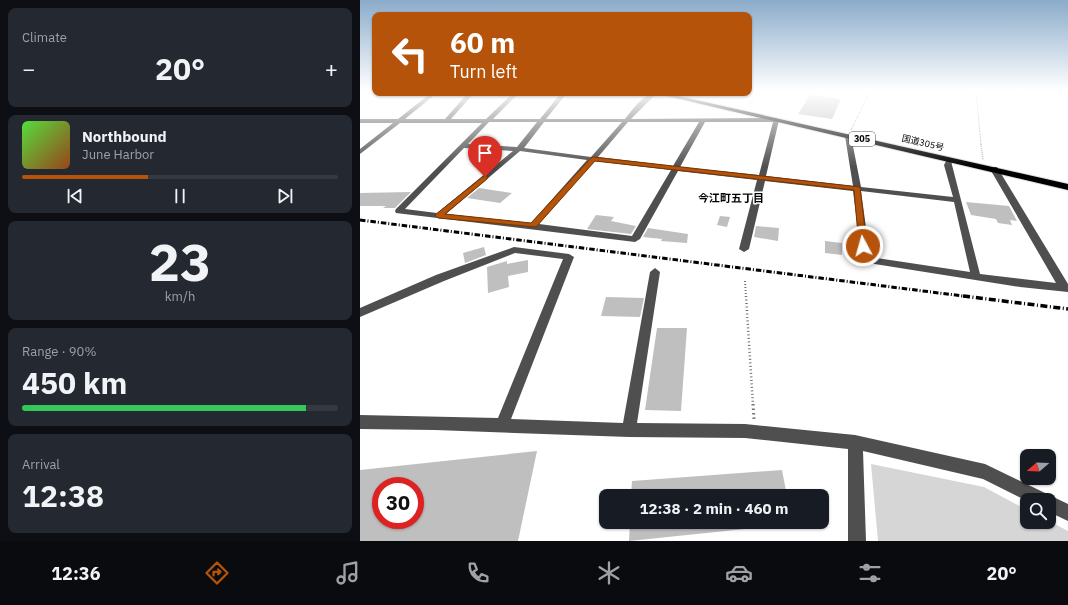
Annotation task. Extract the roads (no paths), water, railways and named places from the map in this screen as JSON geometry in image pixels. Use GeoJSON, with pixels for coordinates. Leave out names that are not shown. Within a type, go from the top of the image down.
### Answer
{"type":"FeatureCollection","features":[{"type":"Feature","properties":{"kind":"highway","name":"国道305号"},"geometry":{"type":"LineString","coordinates":[[760,116],[1068,187]]}},
{"type":"Feature","properties":{"kind":"street"},"geometry":{"type":"LineString","coordinates":[[360,152],[405,116]]}},
{"type":"Feature","properties":{"kind":"street"},"geometry":{"type":"LineString","coordinates":[[447,120],[450,116]]}},
{"type":"Feature","properties":{"kind":"street"},"geometry":{"type":"LineString","coordinates":[[492,116],[399,211],[635,239],[703,120]]}},
{"type":"Feature","properties":{"kind":"street"},"geometry":{"type":"LineString","coordinates":[[438,215],[519,149],[545,116]]}},
{"type":"Feature","properties":{"kind":"street"},"geometry":{"type":"LineString","coordinates":[[533,226],[631,116]]}},
{"type":"Feature","properties":{"kind":"street"},"geometry":{"type":"LineString","coordinates":[[360,121],[776,120],[763,178],[744,249]]}},
{"type":"Feature","properties":{"kind":"street"},"geometry":{"type":"LineString","coordinates":[[848,136],[857,188],[865,260],[1020,283],[1066,288]]}},
{"type":"Feature","properties":{"kind":"street"},"geometry":{"type":"LineString","coordinates":[[462,146],[519,149],[593,159],[958,200]]}},
{"type":"Feature","properties":{"kind":"street"},"geometry":{"type":"LineString","coordinates":[[949,160],[948,165],[976,276]]}},
{"type":"Feature","properties":{"kind":"street"},"geometry":{"type":"LineString","coordinates":[[994,169],[1066,288]]}},
{"type":"Feature","properties":{"kind":"street"},"geometry":{"type":"LineString","coordinates":[[360,313],[440,278],[514,250],[569,257],[502,425]]}},
{"type":"Feature","properties":{"kind":"street"},"geometry":{"type":"LineString","coordinates":[[629,430],[655,272]]}},
{"type":"Feature","properties":{"kind":"street"},"geometry":{"type":"LineString","coordinates":[[360,422],[754,432],[855,442],[985,472],[1028,493]]}},
{"type":"Feature","properties":{"kind":"street"},"geometry":{"type":"LineString","coordinates":[[855,442],[857,541]]}},
{"type":"Feature","properties":{"kind":"street"},"geometry":{"type":"LineString","coordinates":[[1056,507],[1068,513]]}},
{"type":"Feature","properties":{"kind":"railway"},"geometry":{"type":"LineString","coordinates":[[360,220],[967,296]]}},
{"type":"Feature","properties":{"kind":"railway"},"geometry":{"type":"LineString","coordinates":[[967,296],[1068,309]]}},
{"type":"Feature","properties":{"kind":"railway"},"geometry":{"type":"LineString","coordinates":[[967,296],[971,297]]}},
{"type":"Feature","properties":{"kind":"district","name":"今江町五丁目"},"geometry":{"type":"Point","coordinates":[731,198]}}]}
